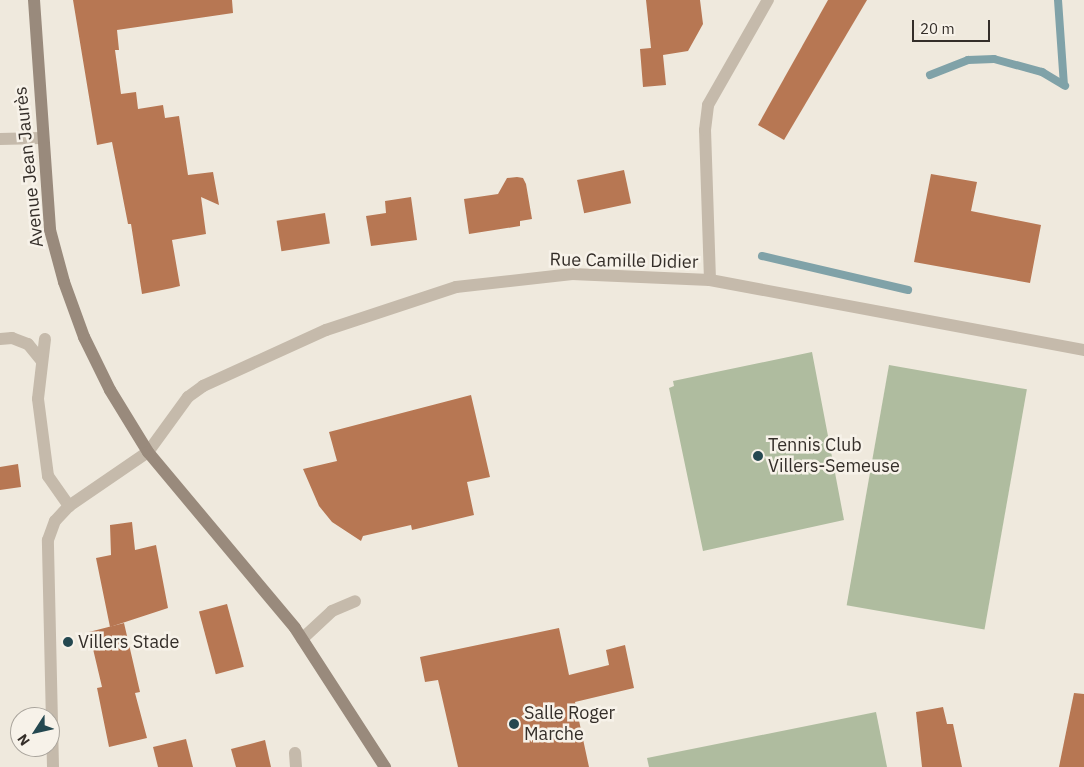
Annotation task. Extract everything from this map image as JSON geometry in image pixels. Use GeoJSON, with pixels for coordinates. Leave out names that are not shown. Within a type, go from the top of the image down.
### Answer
{"type":"FeatureCollection","features":[{"type":"Feature","properties":{"kind":"main road","name":"Avenue Jean Jaurès"},"geometry":{"type":"LineString","coordinates":[[34,0],[41,138],[50,230],[64,282],[101,372],[148,452],[302,639],[385,767]]}},
{"type":"Feature","properties":{"kind":"street"},"geometry":{"type":"LineString","coordinates":[[710,280],[705,130],[708,105],[768,0]]}},
{"type":"Feature","properties":{"kind":"street"},"geometry":{"type":"LineString","coordinates":[[0,138],[41,138]]}},
{"type":"Feature","properties":{"kind":"street","name":"Rue Camille Didier"},"geometry":{"type":"LineString","coordinates":[[148,452],[188,397],[203,386],[326,330],[456,287],[572,274],[710,280],[1084,350]]}},
{"type":"Feature","properties":{"kind":"street"},"geometry":{"type":"LineString","coordinates":[[0,339],[12,338],[28,344],[42,361]]}},
{"type":"Feature","properties":{"kind":"street"},"geometry":{"type":"LineString","coordinates":[[45,339],[38,399],[48,476],[69,506]]}},
{"type":"Feature","properties":{"kind":"street"},"geometry":{"type":"LineString","coordinates":[[53,767],[48,540],[55,521],[69,506],[148,452]]}},
{"type":"Feature","properties":{"kind":"street"},"geometry":{"type":"LineString","coordinates":[[302,639],[332,611],[355,601]]}},
{"type":"Feature","properties":{"kind":"street"},"geometry":{"type":"LineString","coordinates":[[295,753],[296,767]]}},
{"type":"Feature","properties":{"kind":"green space","name":"Tennis Club Villers-Semeuse"},"geometry":{"type":"Polygon","coordinates":[[[812,352],[844,520],[703,551],[669,388],[674,386],[673,381],[812,352]]]}},
{"type":"Feature","properties":{"kind":"green space"},"geometry":{"type":"Polygon","coordinates":[[[889,365],[1027,389],[985,630],[847,605],[889,365]]]}},
{"type":"Feature","properties":{"kind":"green space"},"geometry":{"type":"Polygon","coordinates":[[[876,712],[887,767],[649,767],[647,758],[876,712]]]}},
{"type":"Feature","properties":{"kind":"building"},"geometry":{"type":"Polygon","coordinates":[[[73,0],[232,0],[233,13],[117,30],[119,50],[115,50],[121,94],[136,92],[138,109],[163,105],[165,118],[179,116],[188,175],[213,172],[219,205],[201,197],[206,234],[172,240],[180,286],[142,294],[131,224],[128,224],[112,142],[97,145],[73,0]]]}},
{"type":"Feature","properties":{"kind":"building"},"geometry":{"type":"Polygon","coordinates":[[[646,0],[700,0],[703,24],[688,51],[663,55],[666,85],[643,87],[640,49],[651,48],[646,0]]]}},
{"type":"Feature","properties":{"kind":"building"},"geometry":{"type":"Polygon","coordinates":[[[828,0],[867,0],[784,140],[758,125],[828,0]]]}},
{"type":"Feature","properties":{"kind":"building"},"geometry":{"type":"Polygon","coordinates":[[[624,170],[631,203],[584,213],[577,180],[624,170]]]}},
{"type":"Feature","properties":{"kind":"building"},"geometry":{"type":"Polygon","coordinates":[[[931,174],[977,182],[971,211],[1041,225],[1030,283],[914,262],[931,174]]]}},
{"type":"Feature","properties":{"kind":"building"},"geometry":{"type":"Polygon","coordinates":[[[507,178],[523,178],[526,184],[532,219],[520,221],[520,226],[469,234],[464,199],[498,194],[507,178]]]}},
{"type":"Feature","properties":{"kind":"building"},"geometry":{"type":"Polygon","coordinates":[[[411,197],[417,240],[371,246],[366,216],[386,213],[385,201],[411,197]]]}},
{"type":"Feature","properties":{"kind":"building"},"geometry":{"type":"Polygon","coordinates":[[[325,213],[330,244],[281,251],[277,221],[325,213]]]}},
{"type":"Feature","properties":{"kind":"building"},"geometry":{"type":"Polygon","coordinates":[[[471,395],[490,477],[467,482],[474,515],[412,530],[411,525],[363,536],[361,541],[332,522],[319,506],[303,469],[337,461],[329,432],[471,395]]]}},
{"type":"Feature","properties":{"kind":"building"},"geometry":{"type":"Polygon","coordinates":[[[18,464],[21,487],[0,490],[0,467],[18,464]]]}},
{"type":"Feature","properties":{"kind":"building"},"geometry":{"type":"Polygon","coordinates":[[[132,522],[135,550],[156,545],[168,608],[110,627],[96,558],[111,555],[110,525],[132,522]]]}},
{"type":"Feature","properties":{"kind":"building"},"geometry":{"type":"Polygon","coordinates":[[[227,604],[244,667],[216,674],[199,612],[227,604]]]}},
{"type":"Feature","properties":{"kind":"building"},"geometry":{"type":"Polygon","coordinates":[[[124,623],[140,692],[135,693],[147,738],[109,747],[97,688],[102,687],[89,632],[124,623]]]}},
{"type":"Feature","properties":{"kind":"building","name":"Salle Roger Marche"},"geometry":{"type":"Polygon","coordinates":[[[559,628],[569,675],[609,665],[606,650],[625,645],[634,688],[575,702],[589,767],[458,767],[438,680],[425,682],[420,657],[559,628]]]}},
{"type":"Feature","properties":{"kind":"building"},"geometry":{"type":"Polygon","coordinates":[[[1074,693],[1084,694],[1084,767],[1059,767],[1074,693]]]}},
{"type":"Feature","properties":{"kind":"building"},"geometry":{"type":"Polygon","coordinates":[[[943,707],[947,724],[953,724],[962,767],[922,767],[916,712],[943,707]]]}},
{"type":"Feature","properties":{"kind":"building"},"geometry":{"type":"Polygon","coordinates":[[[186,739],[193,767],[158,767],[153,747],[186,739]]]}},
{"type":"Feature","properties":{"kind":"building"},"geometry":{"type":"Polygon","coordinates":[[[265,740],[271,767],[236,767],[231,749],[265,740]]]}},
{"type":"Feature","properties":{"kind":"waterway"},"geometry":{"type":"LineString","coordinates":[[1058,0],[1064,85]]}},
{"type":"Feature","properties":{"kind":"waterway"},"geometry":{"type":"LineString","coordinates":[[930,75],[968,60],[994,59],[1042,72],[1065,86]]}},
{"type":"Feature","properties":{"kind":"waterway"},"geometry":{"type":"LineString","coordinates":[[762,256],[908,290]]}},
{"type":"Feature","properties":{"kind":"place","name":"Tennis Club Villers-Semeuse"},"geometry":{"type":"Point","coordinates":[758,456]}},
{"type":"Feature","properties":{"kind":"place","name":"Villers Stade"},"geometry":{"type":"Point","coordinates":[68,642]}},
{"type":"Feature","properties":{"kind":"place","name":"Salle Roger Marche"},"geometry":{"type":"Point","coordinates":[514,724]}}]}
